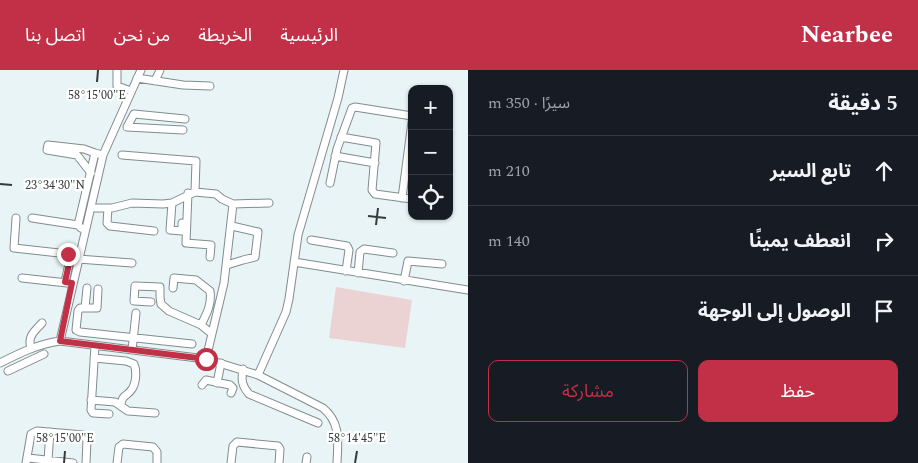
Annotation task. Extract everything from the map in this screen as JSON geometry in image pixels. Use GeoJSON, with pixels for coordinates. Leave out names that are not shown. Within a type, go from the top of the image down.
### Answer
{"type":"FeatureCollection","features":[{"type":"Feature","properties":{"kind":"lane"},"geometry":{"type":"LineString","coordinates":[[117,70],[117,86],[132,91]]}},
{"type":"Feature","properties":{"kind":"lane"},"geometry":{"type":"LineString","coordinates":[[84,233],[78,224],[90,173],[141,70]]}},
{"type":"Feature","properties":{"kind":"lane"},"geometry":{"type":"LineString","coordinates":[[155,81],[160,70]]}},
{"type":"Feature","properties":{"kind":"lane"},"geometry":{"type":"LineString","coordinates":[[258,375],[286,312],[298,234],[338,98],[344,70]]}},
{"type":"Feature","properties":{"kind":"lane"},"geometry":{"type":"LineString","coordinates":[[137,78],[183,86],[210,86]]}},
{"type":"Feature","properties":{"kind":"lane"},"geometry":{"type":"LineString","coordinates":[[330,183],[336,153],[353,107],[408,115]]}},
{"type":"Feature","properties":{"kind":"lane"},"geometry":{"type":"LineString","coordinates":[[183,130],[127,127],[134,114],[185,118]]}},
{"type":"Feature","properties":{"kind":"lane"},"geometry":{"type":"LineString","coordinates":[[120,115],[131,119]]}},
{"type":"Feature","properties":{"kind":"lane"},"geometry":{"type":"LineString","coordinates":[[402,198],[411,130]]}},
{"type":"Feature","properties":{"kind":"lane"},"geometry":{"type":"LineString","coordinates":[[341,137],[374,142],[377,145],[373,192],[377,195],[408,199]]}},
{"type":"Feature","properties":{"kind":"lane"},"geometry":{"type":"LineString","coordinates":[[90,173],[77,156],[48,150],[48,145],[84,149],[99,154]]}},
{"type":"Feature","properties":{"kind":"lane"},"geometry":{"type":"LineString","coordinates":[[324,145],[336,153],[375,163]]}},
{"type":"Feature","properties":{"kind":"lane"},"geometry":{"type":"LineString","coordinates":[[69,283],[78,259],[91,208],[99,154]]}},
{"type":"Feature","properties":{"kind":"lane"},"geometry":{"type":"LineString","coordinates":[[122,155],[196,161],[182,231],[170,230],[172,203]]}},
{"type":"Feature","properties":{"kind":"lane"},"geometry":{"type":"LineString","coordinates":[[91,208],[120,207],[132,203],[172,203],[189,194],[216,194],[234,204],[269,203]]}},
{"type":"Feature","properties":{"kind":"lane"},"geometry":{"type":"LineString","coordinates":[[189,194],[186,243],[211,245],[210,258]]}},
{"type":"Feature","properties":{"kind":"lane"},"geometry":{"type":"LineString","coordinates":[[206,359],[224,283],[234,204]]}},
{"type":"Feature","properties":{"kind":"lane"},"geometry":{"type":"LineString","coordinates":[[108,208],[107,223],[110,226],[154,231]]}},
{"type":"Feature","properties":{"kind":"lane"},"geometry":{"type":"LineString","coordinates":[[16,218],[14,248],[68,254],[70,259],[69,283],[60,341]]}},
{"type":"Feature","properties":{"kind":"lane"},"geometry":{"type":"LineString","coordinates":[[32,218],[78,224]]}},
{"type":"Feature","properties":{"kind":"lane"},"geometry":{"type":"LineString","coordinates":[[227,266],[255,257],[258,232],[232,226]]}},
{"type":"Feature","properties":{"kind":"lane"},"geometry":{"type":"LineString","coordinates":[[312,240],[349,248],[346,270]]}},
{"type":"Feature","properties":{"kind":"lane"},"geometry":{"type":"LineString","coordinates":[[358,273],[362,250],[393,253]]}},
{"type":"Feature","properties":{"kind":"lane"},"geometry":{"type":"LineString","coordinates":[[78,259],[132,263]]}},
{"type":"Feature","properties":{"kind":"lane"},"geometry":{"type":"LineString","coordinates":[[404,281],[406,263],[409,261],[442,264]]}},
{"type":"Feature","properties":{"kind":"lane"},"geometry":{"type":"LineString","coordinates":[[294,262],[468,290]]}},
{"type":"Feature","properties":{"kind":"lane"},"geometry":{"type":"LineString","coordinates":[[22,278],[69,283]]}},
{"type":"Feature","properties":{"kind":"lane"},"geometry":{"type":"LineString","coordinates":[[173,288],[174,278],[196,280],[210,291],[210,307],[201,325]]}},
{"type":"Feature","properties":{"kind":"lane"},"geometry":{"type":"LineString","coordinates":[[151,302],[134,301],[135,286],[160,287],[162,304],[169,311],[201,325],[211,333]]}},
{"type":"Feature","properties":{"kind":"lane"},"geometry":{"type":"LineString","coordinates":[[85,308],[87,288]]}},
{"type":"Feature","properties":{"kind":"lane"},"geometry":{"type":"LineString","coordinates":[[98,289],[96,308],[80,308],[76,330],[80,332],[192,344]]}},
{"type":"Feature","properties":{"kind":"lane"},"geometry":{"type":"LineString","coordinates":[[132,350],[136,313]]}},
{"type":"Feature","properties":{"kind":"lane"},"geometry":{"type":"LineString","coordinates":[[31,348],[28,341],[42,323]]}},
{"type":"Feature","properties":{"kind":"lane"},"geometry":{"type":"LineString","coordinates":[[0,362],[45,343],[60,341],[206,359],[242,369],[258,375],[328,412],[338,432],[337,463]]}},
{"type":"Feature","properties":{"kind":"lane"},"geometry":{"type":"LineString","coordinates":[[95,346],[91,400],[92,412],[109,414]]}},
{"type":"Feature","properties":{"kind":"lane"},"geometry":{"type":"LineString","coordinates":[[8,371],[44,354]]}},
{"type":"Feature","properties":{"kind":"lane"},"geometry":{"type":"LineString","coordinates":[[12,357],[17,367]]}},
{"type":"Feature","properties":{"kind":"lane"},"geometry":{"type":"LineString","coordinates":[[94,358],[126,361],[134,364],[136,368],[134,383],[131,390],[123,396],[121,405]]}},
{"type":"Feature","properties":{"kind":"lane"},"geometry":{"type":"LineString","coordinates":[[217,383],[221,363]]}},
{"type":"Feature","properties":{"kind":"lane"},"geometry":{"type":"LineString","coordinates":[[242,369],[242,382],[249,394],[318,423]]}},
{"type":"Feature","properties":{"kind":"lane"},"geometry":{"type":"LineString","coordinates":[[202,385],[206,380],[232,386],[232,393]]}},
{"type":"Feature","properties":{"kind":"lane"},"geometry":{"type":"LineString","coordinates":[[91,400],[115,402],[128,410],[154,413]]}},
{"type":"Feature","properties":{"kind":"lane"},"geometry":{"type":"LineString","coordinates":[[73,463],[27,460],[32,432],[80,434],[86,437],[86,463]]}},
{"type":"Feature","properties":{"kind":"lane"},"geometry":{"type":"LineString","coordinates":[[48,460],[50,432]]}},
{"type":"Feature","properties":{"kind":"lane"},"geometry":{"type":"LineString","coordinates":[[231,463],[232,446],[237,442],[278,446],[280,449],[279,463]]}},
{"type":"Feature","properties":{"kind":"lane"},"geometry":{"type":"LineString","coordinates":[[117,463],[119,447],[123,444],[153,447],[158,452],[157,463]]}},
{"type":"Feature","properties":{"kind":"shaded area"},"geometry":{"type":"Polygon","coordinates":[[[336,287],[412,300],[405,348],[329,338],[336,287]]]}},
{"type":"Feature","properties":{"kind":"route"},"geometry":{"type":"LineString","coordinates":[[68,254],[70,259],[65,282],[72,283],[60,341],[206,359]]}}]}
